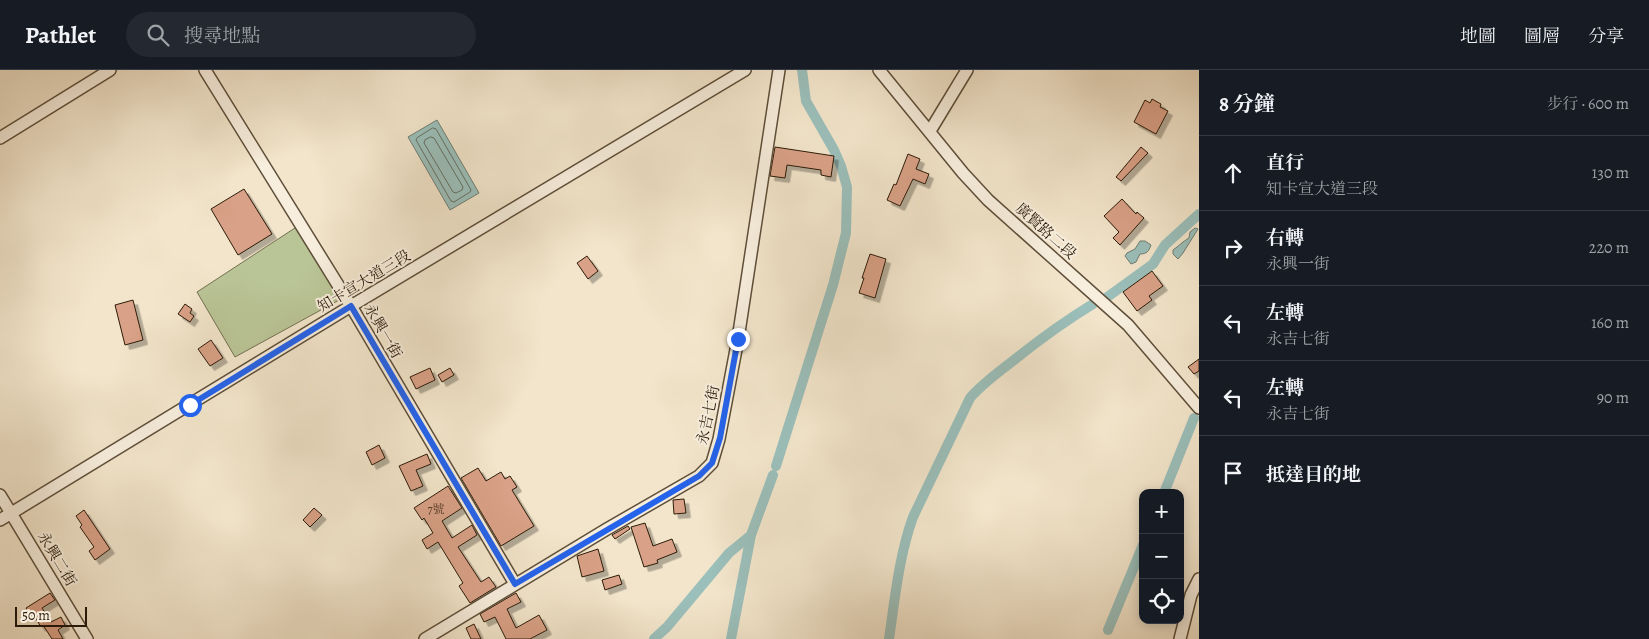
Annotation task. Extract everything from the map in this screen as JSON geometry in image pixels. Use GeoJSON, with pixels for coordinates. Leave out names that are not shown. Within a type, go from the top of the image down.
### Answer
{"type":"FeatureCollection","features":[{"type":"Feature","properties":{"kind":"street"},"geometry":{"type":"LineString","coordinates":[[0,138],[110,70]]}},
{"type":"Feature","properties":{"kind":"street","name":"永興一街"},"geometry":{"type":"LineString","coordinates":[[205,70],[351,306],[515,584]]}},
{"type":"Feature","properties":{"kind":"street","name":"知卡宣大道三段"},"geometry":{"type":"LineString","coordinates":[[0,520],[351,306],[745,70]]}},
{"type":"Feature","properties":{"kind":"street","name":"永吉七街"},"geometry":{"type":"LineString","coordinates":[[426,639],[515,584],[699,476],[712,463],[720,438],[738,339],[779,70]]}},
{"type":"Feature","properties":{"kind":"street","name":"廣賢路二段"},"geometry":{"type":"LineString","coordinates":[[879,70],[988,200],[1128,325],[1199,408]]}},
{"type":"Feature","properties":{"kind":"street"},"geometry":{"type":"LineString","coordinates":[[930,131],[967,70]]}},
{"type":"Feature","properties":{"kind":"street","name":"永興二街"},"geometry":{"type":"LineString","coordinates":[[0,495],[87,639]]}},
{"type":"Feature","properties":{"kind":"street"},"geometry":{"type":"LineString","coordinates":[[1180,639],[1191,595],[1199,579]]}},
{"type":"Feature","properties":{"kind":"green space"},"geometry":{"type":"Polygon","coordinates":[[[298,226],[341,299],[235,357],[197,292],[298,226]]]}},
{"type":"Feature","properties":{"kind":"water"},"geometry":{"type":"Polygon","coordinates":[[[437,120],[479,193],[450,210],[408,137],[437,120]]]}},
{"type":"Feature","properties":{"kind":"water"},"geometry":{"type":"Polygon","coordinates":[[[1195,228],[1198,229],[1178,259],[1173,254],[1173,250],[1189,238],[1190,232],[1195,228]]]}},
{"type":"Feature","properties":{"kind":"water"},"geometry":{"type":"Polygon","coordinates":[[[1140,241],[1145,241],[1151,245],[1146,253],[1140,254],[1136,262],[1131,264],[1125,256],[1135,249],[1140,241]]]}},
{"type":"Feature","properties":{"kind":"building"},"geometry":{"type":"Polygon","coordinates":[[[1152,99],[1161,104],[1160,107],[1168,111],[1156,134],[1134,122],[1145,100],[1150,103],[1152,99]]]}},
{"type":"Feature","properties":{"kind":"building"},"geometry":{"type":"Polygon","coordinates":[[[775,147],[834,156],[831,177],[821,175],[821,170],[787,165],[785,178],[770,176],[775,147]]]}},
{"type":"Feature","properties":{"kind":"building"},"geometry":{"type":"Polygon","coordinates":[[[1141,147],[1148,153],[1121,181],[1116,177],[1141,147]]]}},
{"type":"Feature","properties":{"kind":"building"},"geometry":{"type":"Polygon","coordinates":[[[908,154],[920,159],[916,169],[929,174],[925,184],[913,179],[900,206],[887,200],[894,184],[896,185],[908,154]]]}},
{"type":"Feature","properties":{"kind":"building"},"geometry":{"type":"Polygon","coordinates":[[[244,189],[272,234],[238,255],[211,209],[244,189]]]}},
{"type":"Feature","properties":{"kind":"building"},"geometry":{"type":"Polygon","coordinates":[[[1122,199],[1136,214],[1137,212],[1144,218],[1120,245],[1113,238],[1119,232],[1104,216],[1122,199]]]}},
{"type":"Feature","properties":{"kind":"building"},"geometry":{"type":"Polygon","coordinates":[[[870,254],[886,259],[875,298],[859,293],[870,254]]]}},
{"type":"Feature","properties":{"kind":"building"},"geometry":{"type":"Polygon","coordinates":[[[587,256],[598,271],[588,279],[577,263],[587,256]]]}},
{"type":"Feature","properties":{"kind":"building"},"geometry":{"type":"Polygon","coordinates":[[[1152,271],[1163,286],[1149,296],[1152,300],[1137,311],[1123,292],[1152,271]]]}},
{"type":"Feature","properties":{"kind":"building"},"geometry":{"type":"Polygon","coordinates":[[[133,300],[143,340],[125,345],[115,305],[133,300]]]}},
{"type":"Feature","properties":{"kind":"building"},"geometry":{"type":"Polygon","coordinates":[[[185,304],[192,309],[190,313],[194,316],[190,322],[178,314],[185,304]]]}},
{"type":"Feature","properties":{"kind":"building"},"geometry":{"type":"Polygon","coordinates":[[[211,340],[223,358],[210,366],[198,349],[211,340]]]}},
{"type":"Feature","properties":{"kind":"building"},"geometry":{"type":"Polygon","coordinates":[[[1199,359],[1199,371],[1194,374],[1188,367],[1199,359]]]}},
{"type":"Feature","properties":{"kind":"building"},"geometry":{"type":"Polygon","coordinates":[[[430,368],[435,380],[416,389],[410,377],[430,368]]]}},
{"type":"Feature","properties":{"kind":"building"},"geometry":{"type":"Polygon","coordinates":[[[450,368],[454,375],[442,382],[438,375],[450,368]]]}},
{"type":"Feature","properties":{"kind":"building"},"geometry":{"type":"Polygon","coordinates":[[[379,445],[385,458],[372,465],[366,452],[379,445]]]}},
{"type":"Feature","properties":{"kind":"building"},"geometry":{"type":"Polygon","coordinates":[[[427,454],[431,464],[416,470],[423,486],[411,491],[399,466],[427,454]]]}},
{"type":"Feature","properties":{"kind":"building"},"geometry":{"type":"Polygon","coordinates":[[[478,468],[486,481],[501,472],[505,479],[510,476],[517,487],[512,490],[534,526],[501,546],[461,478],[478,468]]]}},
{"type":"Feature","properties":{"kind":"building"},"geometry":{"type":"Polygon","coordinates":[[[448,486],[462,508],[442,521],[452,538],[472,525],[477,535],[458,547],[481,582],[489,577],[496,587],[470,603],[459,586],[463,583],[438,542],[427,549],[422,540],[433,533],[424,518],[422,520],[414,508],[448,486]]]}},
{"type":"Feature","properties":{"kind":"building"},"geometry":{"type":"Polygon","coordinates":[[[684,499],[686,513],[674,514],[673,500],[684,499]]]}},
{"type":"Feature","properties":{"kind":"building"},"geometry":{"type":"Polygon","coordinates":[[[314,508],[322,515],[310,527],[303,520],[314,508]]]}},
{"type":"Feature","properties":{"kind":"building"},"geometry":{"type":"Polygon","coordinates":[[[84,510],[110,549],[95,560],[89,551],[94,547],[80,527],[82,525],[76,516],[84,510]]]}},
{"type":"Feature","properties":{"kind":"building"},"geometry":{"type":"Polygon","coordinates":[[[645,523],[653,546],[672,539],[677,552],[657,560],[658,563],[644,567],[631,527],[645,523]]]}},
{"type":"Feature","properties":{"kind":"building"},"geometry":{"type":"Polygon","coordinates":[[[628,526],[630,529],[615,539],[612,535],[628,526]]]}},
{"type":"Feature","properties":{"kind":"building"},"geometry":{"type":"Polygon","coordinates":[[[598,549],[604,571],[582,577],[577,556],[598,549]]]}},
{"type":"Feature","properties":{"kind":"building"},"geometry":{"type":"Polygon","coordinates":[[[619,575],[622,584],[605,590],[602,580],[619,575]]]}},
{"type":"Feature","properties":{"kind":"building"},"geometry":{"type":"Polygon","coordinates":[[[50,593],[55,600],[42,608],[51,622],[61,617],[65,625],[58,630],[63,639],[52,639],[43,625],[41,627],[33,614],[30,616],[26,608],[50,593]]]}},
{"type":"Feature","properties":{"kind":"building"},"geometry":{"type":"Polygon","coordinates":[[[516,593],[521,602],[507,609],[516,628],[539,615],[547,630],[530,639],[506,639],[495,617],[484,622],[480,614],[516,593]]]}},
{"type":"Feature","properties":{"kind":"building"},"geometry":{"type":"Polygon","coordinates":[[[474,624],[481,639],[471,639],[466,628],[474,624]]]}},
{"type":"Feature","properties":{"kind":"waterway"},"geometry":{"type":"LineString","coordinates":[[776,466],[833,285],[846,233],[847,187],[834,150],[806,101],[802,70]]}},
{"type":"Feature","properties":{"kind":"waterway"},"geometry":{"type":"LineString","coordinates":[[1106,298],[1153,264],[1165,245],[1199,214]]}},
{"type":"Feature","properties":{"kind":"waterway"},"geometry":{"type":"LineString","coordinates":[[889,639],[901,562],[913,517],[970,398],[980,387],[1033,345],[1093,304]]}},
{"type":"Feature","properties":{"kind":"waterway"},"geometry":{"type":"LineString","coordinates":[[1166,489],[1194,418]]}},
{"type":"Feature","properties":{"kind":"waterway"},"geometry":{"type":"LineString","coordinates":[[731,639],[751,535],[773,475]]}},
{"type":"Feature","properties":{"kind":"waterway"},"geometry":{"type":"LineString","coordinates":[[654,639],[667,627],[729,553],[751,535]]}},
{"type":"Feature","properties":{"kind":"waterway"},"geometry":{"type":"LineString","coordinates":[[1108,630],[1139,555]]}},
{"type":"Feature","properties":{"kind":"route"},"geometry":{"type":"LineString","coordinates":[[190,405],[351,306],[515,584],[699,476],[712,463],[720,438],[738,339]]}}]}
